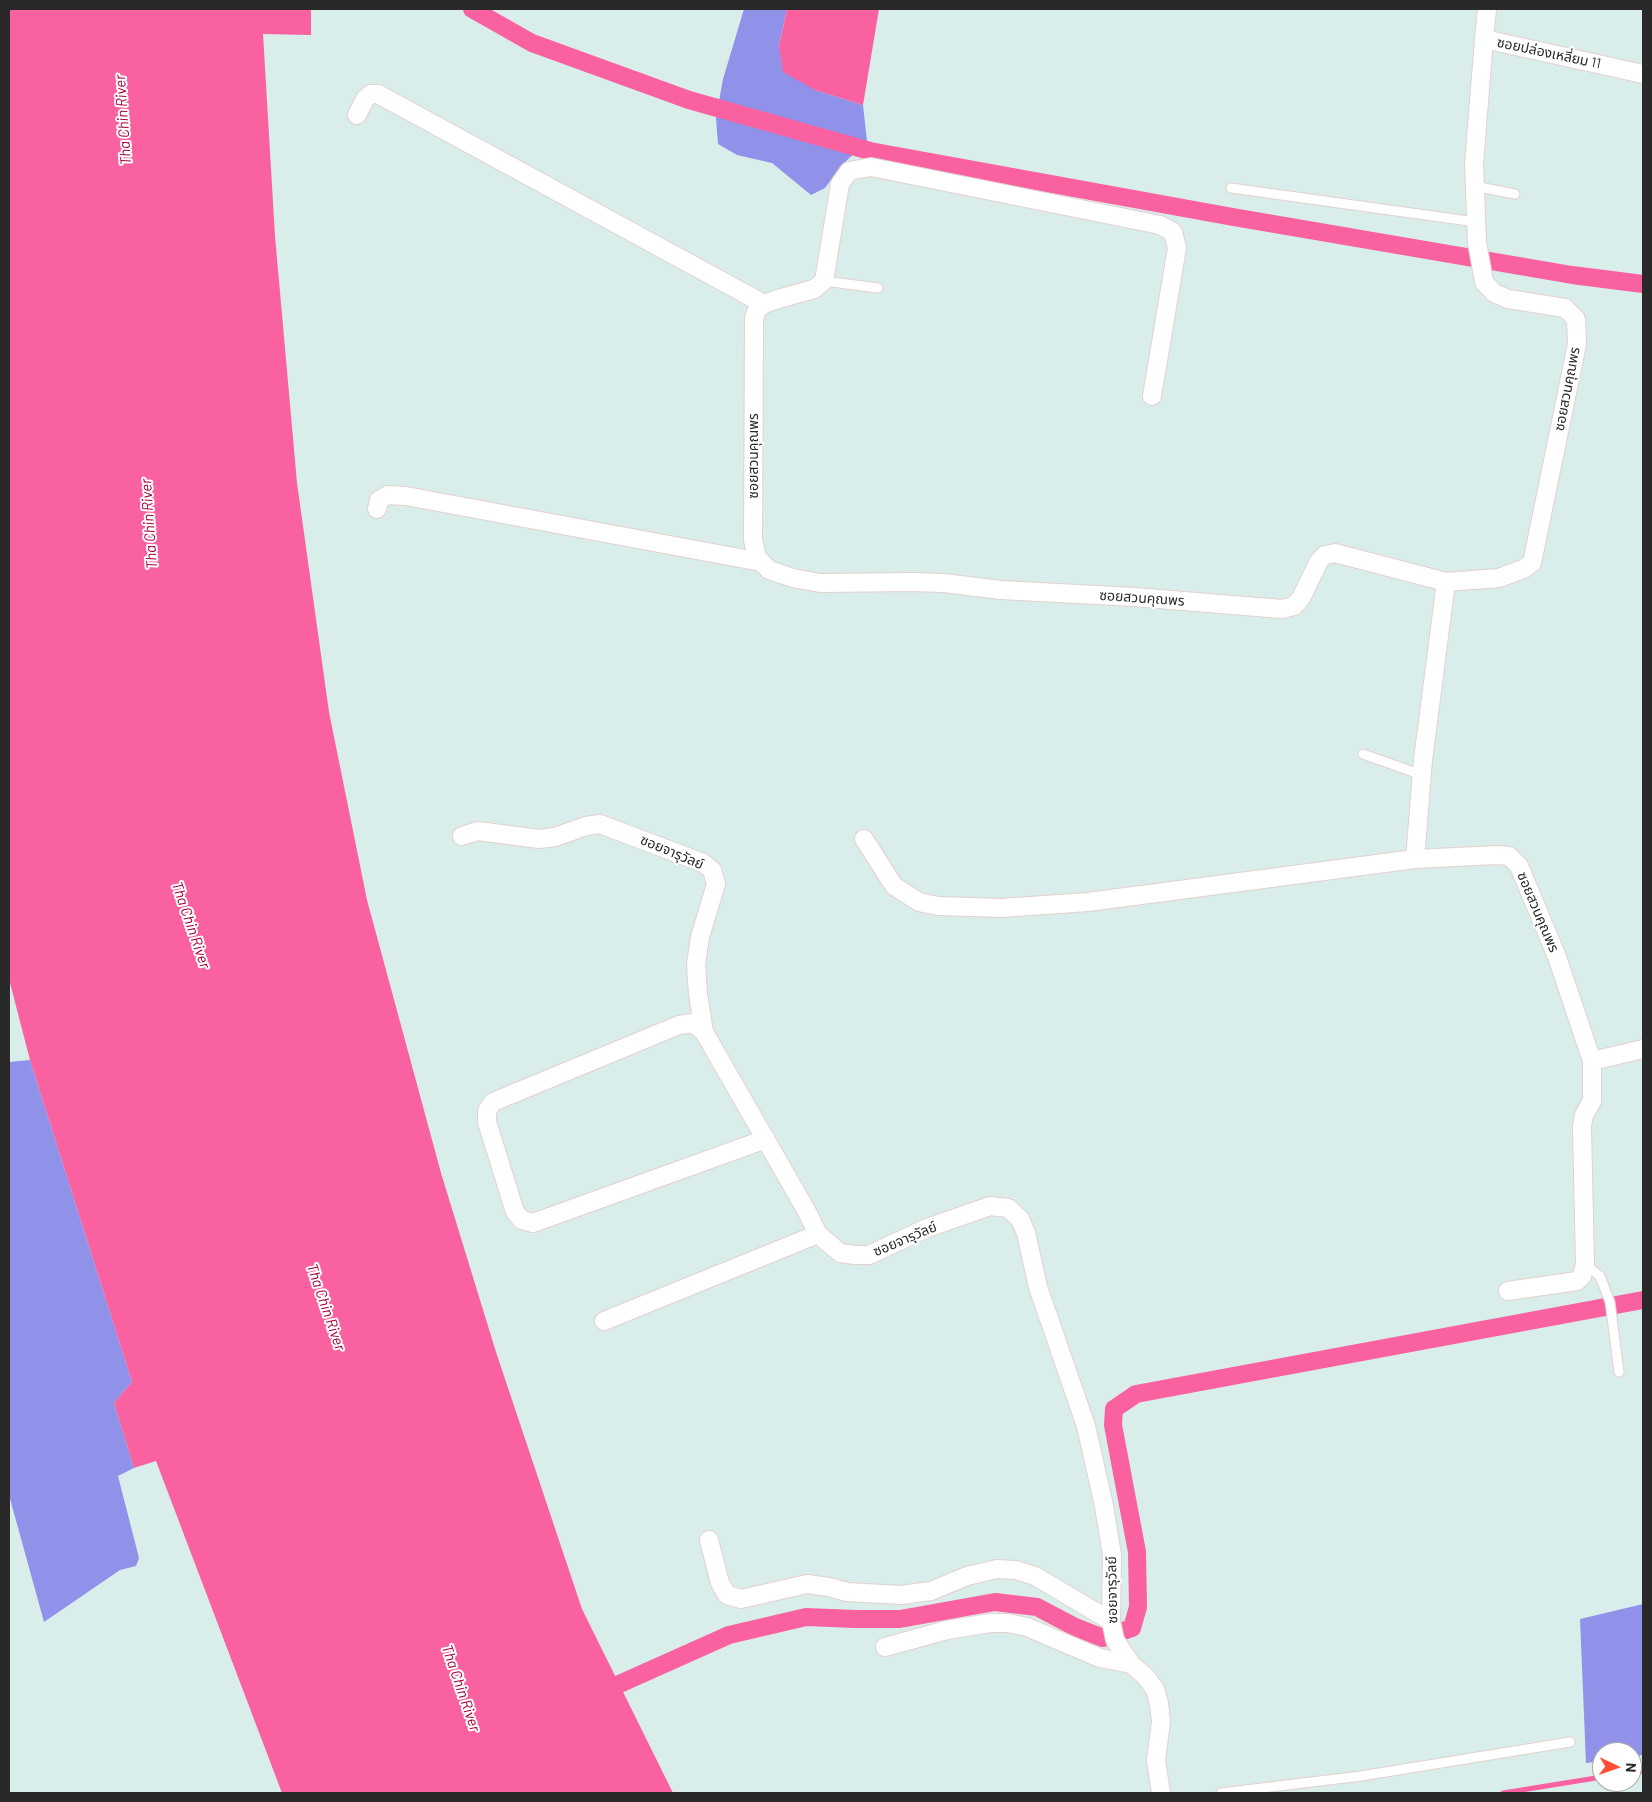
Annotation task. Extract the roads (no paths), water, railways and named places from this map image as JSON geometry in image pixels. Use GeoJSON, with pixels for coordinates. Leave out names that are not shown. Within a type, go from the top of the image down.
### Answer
{"type":"FeatureCollection","features":[{"type":"Feature","properties":{"kind":"street","name":"ซอยปล่องเหลี่ยม 11"},"geometry":{"type":"LineString","coordinates":[[1487,9],[1484,39],[1643,74]]}},
{"type":"Feature","properties":{"kind":"street","name":"ซอยสวนคุณพร"},"geometry":{"type":"LineString","coordinates":[[764,304],[757,310],[754,318],[753,540],[758,557],[769,570],[793,578],[820,583],[944,583],[1001,590],[1134,597],[1282,609],[1294,606],[1301,598],[1319,561],[1325,555],[1335,553],[1446,582],[1500,578],[1512,575],[1532,563],[1577,344],[1576,320],[1565,308],[1508,299],[1494,292],[1484,282],[1477,242],[1474,154],[1484,39]]}},
{"type":"Feature","properties":{"kind":"street"},"geometry":{"type":"LineString","coordinates":[[357,115],[365,100],[371,94],[378,94],[764,304],[778,298],[814,289],[824,281],[840,184],[849,171],[871,167],[1160,225],[1173,232],[1177,248],[1152,396]]}},
{"type":"Feature","properties":{"kind":"street"},"geometry":{"type":"LineString","coordinates":[[377,509],[379,500],[388,495],[406,496],[761,562]]}},
{"type":"Feature","properties":{"kind":"street"},"geometry":{"type":"LineString","coordinates":[[1415,860],[1422,775],[1446,582]]}},
{"type":"Feature","properties":{"kind":"street","name":"ซอยจารุวัลย์"},"geometry":{"type":"LineString","coordinates":[[462,836],[478,831],[539,839],[555,837],[586,826],[600,824],[702,863],[712,870],[716,884],[700,937],[696,965],[704,1032],[818,1234],[840,1253],[868,1255],[927,1228],[990,1206],[1008,1208],[1020,1219],[1026,1233],[1038,1287],[1086,1426],[1104,1506],[1112,1555],[1112,1621],[1115,1640],[1131,1664],[1145,1676],[1155,1689],[1159,1703],[1160,1722],[1156,1760],[1161,1793]]}},
{"type":"Feature","properties":{"kind":"street","name":"ซอยสวนคุณพร"},"geometry":{"type":"LineString","coordinates":[[864,839],[894,886],[919,902],[938,906],[1001,908],[1088,902],[1415,860],[1497,855],[1509,856],[1519,866],[1557,957],[1592,1061],[1592,1101],[1584,1115],[1582,1126],[1585,1264]]}},
{"type":"Feature","properties":{"kind":"street"},"geometry":{"type":"LineString","coordinates":[[704,1032],[693,1023],[678,1025],[493,1102],[487,1111],[487,1122],[515,1212],[522,1220],[533,1223],[766,1139]]}},
{"type":"Feature","properties":{"kind":"street"},"geometry":{"type":"LineString","coordinates":[[1592,1061],[1643,1049]]}},
{"type":"Feature","properties":{"kind":"street"},"geometry":{"type":"LineString","coordinates":[[604,1321],[818,1234]]}},
{"type":"Feature","properties":{"kind":"street"},"geometry":{"type":"LineString","coordinates":[[1508,1291],[1577,1281],[1582,1276],[1585,1264]]}},
{"type":"Feature","properties":{"kind":"street"},"geometry":{"type":"LineString","coordinates":[[709,1540],[720,1582],[727,1595],[741,1599],[807,1584],[847,1592],[901,1595],[931,1591],[967,1576],[997,1569],[1016,1570],[1035,1576],[1112,1621]]}},
{"type":"Feature","properties":{"kind":"street"},"geometry":{"type":"LineString","coordinates":[[885,1647],[947,1630],[990,1623],[1008,1623],[1027,1627],[1100,1658],[1131,1664]]}},
{"type":"Feature","properties":{"kind":"lane"},"geometry":{"type":"LineString","coordinates":[[1474,186],[1515,194]]}},
{"type":"Feature","properties":{"kind":"lane"},"geometry":{"type":"LineString","coordinates":[[1231,188],[1476,222]]}},
{"type":"Feature","properties":{"kind":"lane"},"geometry":{"type":"LineString","coordinates":[[824,281],[878,288]]}},
{"type":"Feature","properties":{"kind":"lane"},"geometry":{"type":"LineString","coordinates":[[1364,754],[1422,775]]}},
{"type":"Feature","properties":{"kind":"lane"},"geometry":{"type":"LineString","coordinates":[[1585,1264],[1600,1276],[1610,1302],[1619,1372]]}},
{"type":"Feature","properties":{"kind":"lane"},"geometry":{"type":"LineString","coordinates":[[1221,1793],[1361,1776],[1570,1742]]}},
{"type":"Feature","properties":{"kind":"water","name":"Tha Chin River"},"geometry":{"type":"Polygon","coordinates":[[[9,9],[311,9],[311,35],[263,34],[275,236],[297,483],[329,712],[367,900],[441,1173],[496,1352],[582,1609],[673,1793],[282,1793],[156,1461],[134,1468],[114,1403],[132,1382],[30,1060],[9,979],[9,9]]]}},
{"type":"Feature","properties":{"kind":"water"},"geometry":{"type":"Polygon","coordinates":[[[787,9],[879,9],[863,105],[815,90],[783,72],[779,46],[787,9]]]}},
{"type":"Feature","properties":{"kind":"waterway"},"geometry":{"type":"LineString","coordinates":[[472,9],[532,43],[689,100],[870,151],[1233,217],[1572,275],[1643,284]]}},
{"type":"Feature","properties":{"kind":"waterway"},"geometry":{"type":"LineString","coordinates":[[597,1694],[729,1635],[806,1617],[900,1619],[995,1602],[1037,1607],[1075,1627],[1103,1638],[1132,1628],[1138,1607],[1137,1552],[1113,1425],[1114,1409],[1136,1394],[1643,1300]]}},
{"type":"Feature","properties":{"kind":"waterway"},"geometry":{"type":"LineString","coordinates":[[1503,1793],[1592,1779]]}}]}
